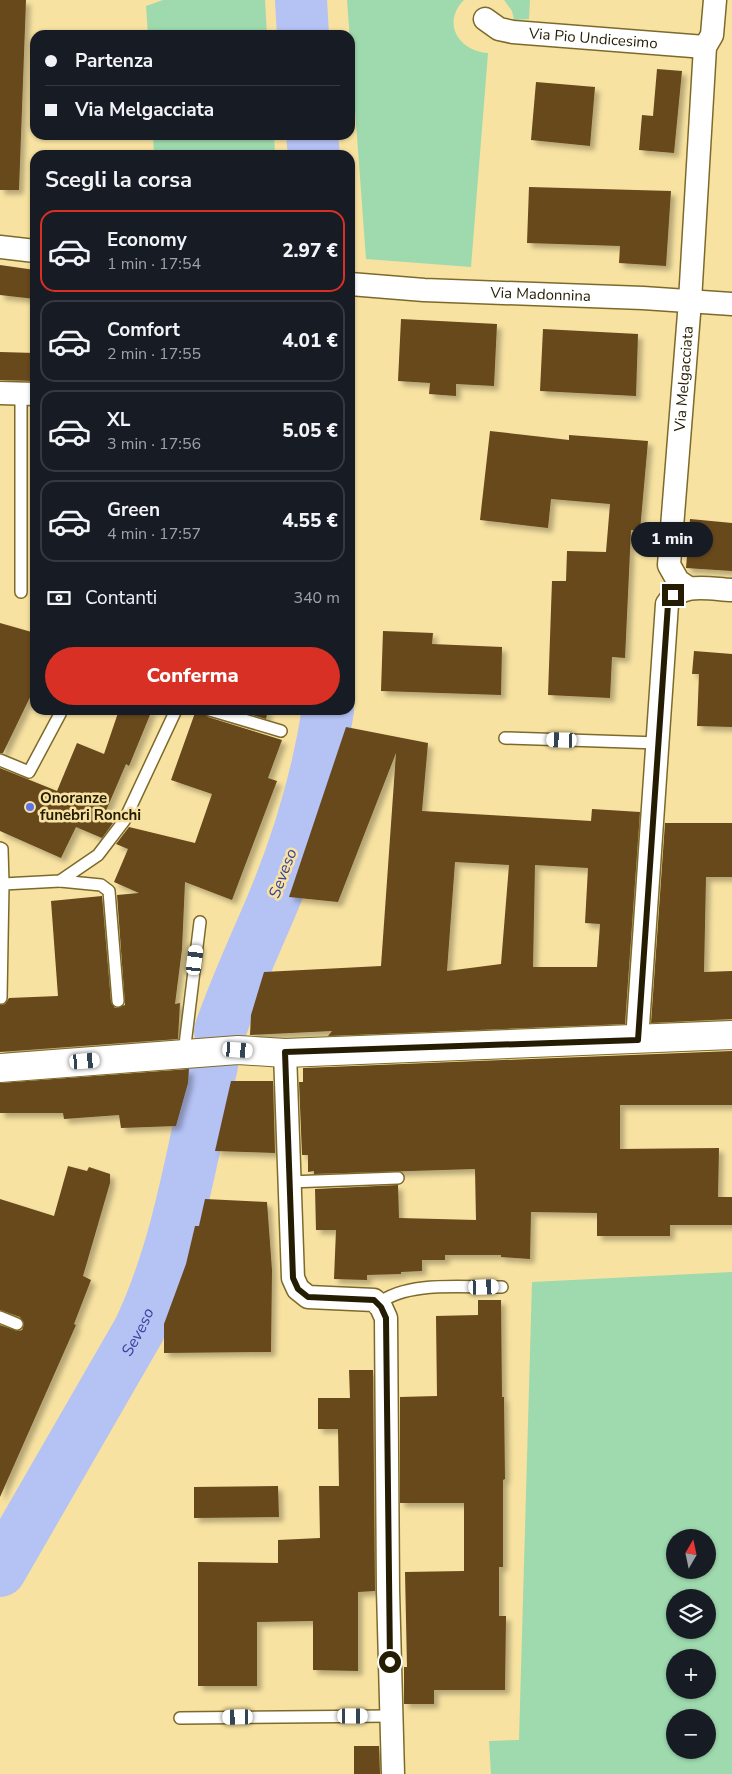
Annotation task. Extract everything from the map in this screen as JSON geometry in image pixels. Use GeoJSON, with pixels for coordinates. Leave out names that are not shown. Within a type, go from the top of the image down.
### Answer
{"type":"FeatureCollection","features":[{"type":"Feature","properties":{"kind":"street","name":"Via Melgacciata"},"geometry":{"type":"LineString","coordinates":[[687,587],[678,581],[669,565],[690,301],[705,47],[712,34],[715,0]]}},
{"type":"Feature","properties":{"kind":"street","name":"Via Pio Undicesimo"},"geometry":{"type":"LineString","coordinates":[[484,20],[498,28],[513,32],[705,47]]}},
{"type":"Feature","properties":{"kind":"street"},"geometry":{"type":"LineString","coordinates":[[0,247],[30,250]]}},
{"type":"Feature","properties":{"kind":"street","name":"Via Madonnina"},"geometry":{"type":"LineString","coordinates":[[358,285],[424,290],[732,304]]}},
{"type":"Feature","properties":{"kind":"street"},"geometry":{"type":"LineString","coordinates":[[638,1040],[668,604],[673,595],[687,587],[732,590]]}},
{"type":"Feature","properties":{"kind":"street"},"geometry":{"type":"LineString","coordinates":[[3,1064],[238,1050],[285,1052],[732,1036]]}},
{"type":"Feature","properties":{"kind":"street"},"geometry":{"type":"LineString","coordinates":[[285,1052],[293,1278],[298,1289],[308,1297],[364,1298],[374,1300],[386,1318],[388,1581],[393,1774]]}},
{"type":"Feature","properties":{"kind":"lane"},"geometry":{"type":"LineString","coordinates":[[18,393],[21,592]]}},
{"type":"Feature","properties":{"kind":"lane"},"geometry":{"type":"LineString","coordinates":[[0,760],[29,772],[59,715]]}},
{"type":"Feature","properties":{"kind":"lane"},"geometry":{"type":"LineString","coordinates":[[60,880],[98,855],[124,821],[174,715]]}},
{"type":"Feature","properties":{"kind":"lane"},"geometry":{"type":"LineString","coordinates":[[227,715],[281,731]]}},
{"type":"Feature","properties":{"kind":"lane"},"geometry":{"type":"LineString","coordinates":[[505,738],[658,743]]}},
{"type":"Feature","properties":{"kind":"lane"},"geometry":{"type":"LineString","coordinates":[[0,848],[2,849],[1,998]]}},
{"type":"Feature","properties":{"kind":"lane"},"geometry":{"type":"LineString","coordinates":[[2,884],[60,880],[101,885],[109,891],[118,1001]]}},
{"type":"Feature","properties":{"kind":"lane"},"geometry":{"type":"LineString","coordinates":[[188,1053],[188,1016],[200,922]]}},
{"type":"Feature","properties":{"kind":"lane"},"geometry":{"type":"LineString","coordinates":[[289,1182],[398,1178]]}},
{"type":"Feature","properties":{"kind":"lane"},"geometry":{"type":"LineString","coordinates":[[378,1304],[389,1295],[408,1289],[502,1287]]}},
{"type":"Feature","properties":{"kind":"lane"},"geometry":{"type":"LineString","coordinates":[[0,1317],[17,1324]]}},
{"type":"Feature","properties":{"kind":"lane"},"geometry":{"type":"LineString","coordinates":[[180,1718],[391,1716]]}},
{"type":"Feature","properties":{"kind":"green space"},"geometry":{"type":"Polygon","coordinates":[[[163,0],[265,0],[267,30],[148,30],[146,6],[163,0]]]}},
{"type":"Feature","properties":{"kind":"green space"},"geometry":{"type":"Polygon","coordinates":[[[347,0],[464,0],[457,9],[454,18],[456,34],[469,47],[488,53],[471,267],[366,259],[355,109],[355,30],[349,30],[347,0]]]}},
{"type":"Feature","properties":{"kind":"green space"},"geometry":{"type":"Polygon","coordinates":[[[504,0],[530,0],[529,19],[514,20],[512,11],[504,0]]]}},
{"type":"Feature","properties":{"kind":"green space"},"geometry":{"type":"Polygon","coordinates":[[[153,140],[274,140],[275,150],[154,150],[153,140]]]}},
{"type":"Feature","properties":{"kind":"green space"},"geometry":{"type":"Polygon","coordinates":[[[732,1272],[732,1774],[491,1774],[489,1741],[519,1740],[532,1282],[732,1272]]]}},
{"type":"Feature","properties":{"kind":"building"},"geometry":{"type":"Polygon","coordinates":[[[0,0],[26,0],[19,190],[0,190],[0,0]]]}},
{"type":"Feature","properties":{"kind":"building"},"geometry":{"type":"Polygon","coordinates":[[[657,69],[682,71],[674,153],[639,150],[642,115],[653,116],[657,69]]]}},
{"type":"Feature","properties":{"kind":"building"},"geometry":{"type":"Polygon","coordinates":[[[536,82],[595,87],[590,146],[531,140],[536,82]]]}},
{"type":"Feature","properties":{"kind":"building"},"geometry":{"type":"Polygon","coordinates":[[[529,187],[671,191],[666,266],[619,263],[620,246],[527,243],[529,187]]]}},
{"type":"Feature","properties":{"kind":"building"},"geometry":{"type":"Polygon","coordinates":[[[0,265],[30,269],[30,298],[0,295],[0,265]]]}},
{"type":"Feature","properties":{"kind":"building"},"geometry":{"type":"Polygon","coordinates":[[[401,319],[497,324],[494,386],[456,384],[456,396],[429,394],[430,383],[398,381],[401,319]]]}},
{"type":"Feature","properties":{"kind":"building"},"geometry":{"type":"Polygon","coordinates":[[[543,329],[638,334],[636,396],[540,391],[543,329]]]}},
{"type":"Feature","properties":{"kind":"building"},"geometry":{"type":"Polygon","coordinates":[[[0,352],[30,353],[30,381],[0,380],[0,352]]]}},
{"type":"Feature","properties":{"kind":"building"},"geometry":{"type":"Polygon","coordinates":[[[490,431],[569,440],[569,435],[648,441],[640,531],[631,530],[625,658],[612,657],[610,698],[548,695],[552,581],[566,581],[567,551],[606,552],[610,504],[551,499],[548,528],[480,520],[490,431]]]}},
{"type":"Feature","properties":{"kind":"building"},"geometry":{"type":"Polygon","coordinates":[[[690,519],[732,523],[732,571],[686,568],[690,519]]]}},
{"type":"Feature","properties":{"kind":"building"},"geometry":{"type":"Polygon","coordinates":[[[0,623],[30,632],[30,697],[3,753],[0,753],[0,623]]]}},
{"type":"Feature","properties":{"kind":"building"},"geometry":{"type":"Polygon","coordinates":[[[383,631],[433,633],[432,644],[502,647],[501,695],[381,691],[383,631]]]}},
{"type":"Feature","properties":{"kind":"building"},"geometry":{"type":"Polygon","coordinates":[[[694,651],[732,654],[732,727],[697,726],[699,674],[692,674],[694,651]]]}},
{"type":"Feature","properties":{"kind":"building"},"geometry":{"type":"Polygon","coordinates":[[[117,715],[150,715],[129,766],[126,764],[102,820],[113,823],[102,838],[76,827],[61,858],[0,831],[0,768],[57,791],[77,743],[104,754],[117,715]]]}},
{"type":"Feature","properties":{"kind":"building"},"geometry":{"type":"Polygon","coordinates":[[[194,715],[207,715],[282,740],[268,778],[277,781],[232,900],[185,882],[182,949],[175,1004],[180,1003],[178,1039],[0,1052],[0,1005],[5,1004],[9,998],[58,996],[51,901],[102,896],[111,1002],[115,1008],[125,1005],[117,895],[139,893],[114,882],[128,849],[116,844],[129,827],[195,843],[212,794],[171,780],[194,715]]]}},
{"type":"Feature","properties":{"kind":"building"},"geometry":{"type":"Polygon","coordinates":[[[253,715],[267,715],[266,719],[253,715]]]}},
{"type":"Feature","properties":{"kind":"building"},"geometry":{"type":"Polygon","coordinates":[[[346,727],[428,743],[422,811],[591,821],[592,809],[640,812],[625,1024],[328,1036],[332,1031],[250,1035],[251,1015],[264,972],[381,966],[396,753],[338,902],[289,897],[346,727]],[[455,862],[447,971],[501,964],[509,865],[455,862]],[[535,865],[533,967],[597,967],[600,924],[585,923],[588,868],[535,865]]]}},
{"type":"Feature","properties":{"kind":"building"},"geometry":{"type":"Polygon","coordinates":[[[665,823],[732,823],[732,877],[706,877],[704,972],[732,971],[732,1019],[651,1023],[665,823]]]}},
{"type":"Feature","properties":{"kind":"building"},"geometry":{"type":"Polygon","coordinates":[[[732,1051],[732,1105],[620,1105],[620,1149],[719,1148],[718,1197],[732,1197],[732,1225],[670,1225],[670,1236],[597,1236],[597,1213],[531,1212],[530,1259],[501,1257],[501,1255],[445,1255],[445,1260],[422,1260],[422,1271],[367,1275],[367,1280],[334,1279],[336,1230],[316,1230],[315,1189],[398,1185],[399,1218],[476,1220],[475,1169],[314,1174],[314,1171],[308,1172],[308,1155],[302,1155],[299,1082],[303,1082],[303,1068],[732,1051]]]}},
{"type":"Feature","properties":{"kind":"building"},"geometry":{"type":"Polygon","coordinates":[[[189,1069],[188,1083],[176,1126],[121,1128],[119,1115],[64,1119],[63,1113],[0,1113],[0,1083],[189,1069]]]}},
{"type":"Feature","properties":{"kind":"building"},"geometry":{"type":"Polygon","coordinates":[[[231,1081],[273,1081],[275,1153],[215,1151],[231,1081]]]}},
{"type":"Feature","properties":{"kind":"building"},"geometry":{"type":"Polygon","coordinates":[[[68,1166],[87,1171],[89,1167],[110,1174],[110,1183],[83,1276],[91,1280],[74,1324],[76,1325],[0,1497],[0,1325],[18,1331],[22,1330],[24,1324],[20,1317],[0,1310],[0,1199],[54,1216],[68,1166]]]}},
{"type":"Feature","properties":{"kind":"building"},"geometry":{"type":"Polygon","coordinates":[[[205,1199],[267,1202],[272,1270],[271,1352],[164,1353],[164,1324],[186,1264],[195,1226],[199,1226],[205,1199]]]}},
{"type":"Feature","properties":{"kind":"building"},"geometry":{"type":"Polygon","coordinates":[[[478,1300],[501,1300],[505,1479],[503,1480],[503,1567],[499,1567],[499,1616],[506,1616],[505,1690],[434,1690],[434,1704],[404,1704],[404,1667],[407,1667],[405,1572],[464,1571],[464,1503],[400,1503],[400,1397],[437,1396],[436,1316],[478,1315],[478,1300]]]}},
{"type":"Feature","properties":{"kind":"building"},"geometry":{"type":"Polygon","coordinates":[[[349,1370],[373,1370],[375,1591],[358,1592],[358,1671],[313,1670],[313,1621],[257,1622],[257,1686],[198,1686],[198,1562],[278,1563],[278,1540],[320,1538],[319,1486],[339,1486],[338,1429],[318,1429],[318,1398],[350,1398],[349,1370]]]}},
{"type":"Feature","properties":{"kind":"building"},"geometry":{"type":"Polygon","coordinates":[[[278,1486],[279,1517],[194,1518],[194,1487],[278,1486]]]}},
{"type":"Feature","properties":{"kind":"building"},"geometry":{"type":"Polygon","coordinates":[[[354,1746],[379,1746],[380,1774],[354,1774],[354,1746]]]}},
{"type":"Feature","properties":{"kind":"waterway","name":"Seveso"},"geometry":{"type":"LineString","coordinates":[[301,0],[303,30]]}},
{"type":"Feature","properties":{"kind":"waterway","name":"Seveso"},"geometry":{"type":"LineString","coordinates":[[312,140],[314,150]]}},
{"type":"Feature","properties":{"kind":"waterway","name":"Seveso"},"geometry":{"type":"LineString","coordinates":[[220,1031],[276,896],[295,844],[318,764],[327,715]]}},
{"type":"Feature","properties":{"kind":"waterway","name":"Seveso"},"geometry":{"type":"LineString","coordinates":[[0,1571],[139,1330],[153,1299],[183,1200],[212,1065]]}},
{"type":"Feature","properties":{"kind":"place","name":"Onoranze funebri Ronchi"},"geometry":{"type":"Point","coordinates":[30,807]}},
{"type":"Feature","properties":{"kind":"route"},"geometry":{"type":"LineString","coordinates":[[390,1662],[386,1318],[381,1307],[374,1300],[364,1298],[308,1297],[298,1289],[293,1278],[285,1052],[638,1040],[668,604],[673,595]]}}]}
